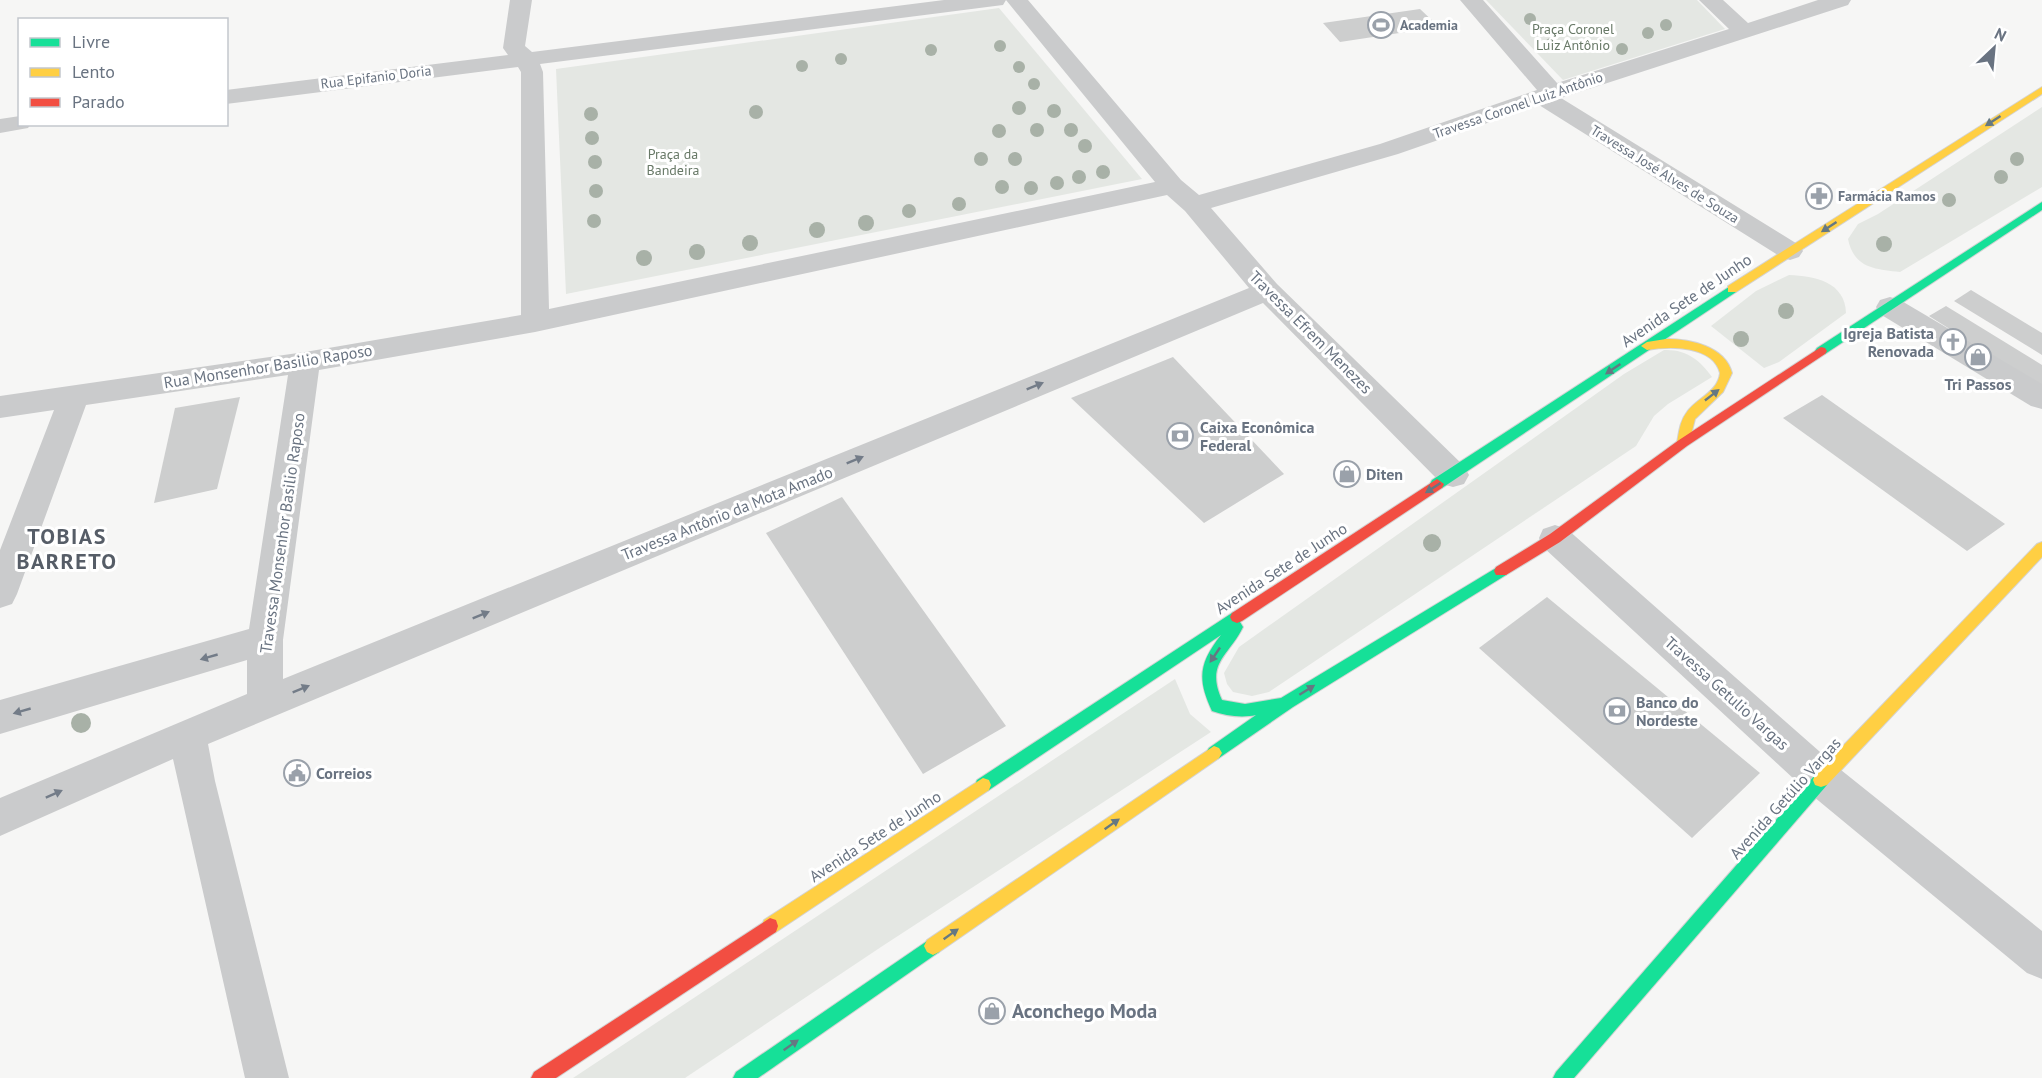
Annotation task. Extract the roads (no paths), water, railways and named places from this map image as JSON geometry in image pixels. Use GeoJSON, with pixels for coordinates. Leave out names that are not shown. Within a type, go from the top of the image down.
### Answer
{"type":"FeatureCollection","features":[{"type":"Feature","properties":{"kind":"main road","name":"Avenida Sete de Junho"},"geometry":{"type":"LineString","coordinates":[[540,1078],[1646,346],[2042,90]]}},
{"type":"Feature","properties":{"kind":"main road"},"geometry":{"type":"LineString","coordinates":[[742,1078],[1288,702],[1555,538],[1683,443],[2042,206]]}},
{"type":"Feature","properties":{"kind":"main road"},"geometry":{"type":"LineString","coordinates":[[1646,346],[1665,342],[1692,345],[1711,355],[1726,370],[1727,377],[1721,388],[1690,415],[1683,443]]}},
{"type":"Feature","properties":{"kind":"main road","name":"Avenida Getúlio Vargas"},"geometry":{"type":"LineString","coordinates":[[1562,1078],[1822,779],[2042,548]]}},
{"type":"Feature","properties":{"kind":"main road"},"geometry":{"type":"LineString","coordinates":[[1250,608],[1210,660],[1206,679],[1209,694],[1217,706],[1245,711],[1288,702]]}},
{"type":"Feature","properties":{"kind":"street"},"geometry":{"type":"LineString","coordinates":[[521,0],[514,48],[526,58],[532,72],[535,322],[1172,186],[1017,0]]}},
{"type":"Feature","properties":{"kind":"street"},"geometry":{"type":"LineString","coordinates":[[526,58],[995,0]]}},
{"type":"Feature","properties":{"kind":"street"},"geometry":{"type":"LineString","coordinates":[[1471,0],[1547,94]]}},
{"type":"Feature","properties":{"kind":"street"},"geometry":{"type":"LineString","coordinates":[[1710,0],[1744,31]]}},
{"type":"Feature","properties":{"kind":"street","name":"Travessa Coronel Luiz Antônio"},"geometry":{"type":"LineString","coordinates":[[1194,205],[1389,149],[1547,94],[1840,0]]}},
{"type":"Feature","properties":{"kind":"street","name":"Rua Epifanio Doria"},"geometry":{"type":"LineString","coordinates":[[228,97],[526,58]]}},
{"type":"Feature","properties":{"kind":"street","name":"Travessa José Alves de Souza"},"geometry":{"type":"LineString","coordinates":[[1547,94],[1790,252]]}},
{"type":"Feature","properties":{"kind":"street"},"geometry":{"type":"LineString","coordinates":[[0,126],[18,123]]}},
{"type":"Feature","properties":{"kind":"street","name":"Travessa Efrem Menezes"},"geometry":{"type":"LineString","coordinates":[[1172,186],[1194,205],[1267,291],[1453,475]]}},
{"type":"Feature","properties":{"kind":"street","name":"Travessa Antônio da Mota Amado"},"geometry":{"type":"LineString","coordinates":[[0,818],[188,735],[1267,291]]}},
{"type":"Feature","properties":{"kind":"street"},"geometry":{"type":"LineString","coordinates":[[1890,307],[2042,398]]}},
{"type":"Feature","properties":{"kind":"street","name":"Rua Monsenhor Basilio Raposo"},"geometry":{"type":"LineString","coordinates":[[0,407],[305,362],[535,322]]}},
{"type":"Feature","properties":{"kind":"street","name":"Travessa Monsenhor Basilio Raposo"},"geometry":{"type":"LineString","coordinates":[[264,704],[265,640],[305,362]]}},
{"type":"Feature","properties":{"kind":"street"},"geometry":{"type":"LineString","coordinates":[[0,594],[74,396]]}},
{"type":"Feature","properties":{"kind":"street","name":"Travessa Getulio Vargas"},"geometry":{"type":"LineString","coordinates":[[1555,538],[1822,779],[2042,958]]}},
{"type":"Feature","properties":{"kind":"street"},"geometry":{"type":"LineString","coordinates":[[0,717],[265,640]]}},
{"type":"Feature","properties":{"kind":"street"},"geometry":{"type":"LineString","coordinates":[[188,735],[196,781],[267,1078]]}},
{"type":"Feature","properties":{"kind":"place","name":"Academia"},"geometry":{"type":"Point","coordinates":[1381,25]}},
{"type":"Feature","properties":{"kind":"place","name":"Farmácia Ramos"},"geometry":{"type":"Point","coordinates":[1819,196]}},
{"type":"Feature","properties":{"kind":"place","name":"Igreja Batista Renovada"},"geometry":{"type":"Point","coordinates":[1953,342]}},
{"type":"Feature","properties":{"kind":"place","name":"Tri Passos"},"geometry":{"type":"Point","coordinates":[1978,357]}},
{"type":"Feature","properties":{"kind":"place","name":"Caixa Econômica Federal"},"geometry":{"type":"Point","coordinates":[1180,436]}},
{"type":"Feature","properties":{"kind":"place","name":"Diten"},"geometry":{"type":"Point","coordinates":[1347,474]}},
{"type":"Feature","properties":{"kind":"place","name":"Banco do Nordeste"},"geometry":{"type":"Point","coordinates":[1617,711]}},
{"type":"Feature","properties":{"kind":"place","name":"Correios"},"geometry":{"type":"Point","coordinates":[297,773]}},
{"type":"Feature","properties":{"kind":"place","name":"Aconchego Moda"},"geometry":{"type":"Point","coordinates":[992,1011]}},
{"type":"Feature","properties":{"kind":"district","name":"TOBIAS BARRETO"},"geometry":{"type":"Point","coordinates":[67,548]}},
{"type":"Feature","properties":{"kind":"park label","name":"Praça Coronel Luiz Antônio"},"geometry":{"type":"Point","coordinates":[1573,38]}},
{"type":"Feature","properties":{"kind":"park label","name":"Praça da Bandeira"},"geometry":{"type":"Point","coordinates":[673,162]}}]}
